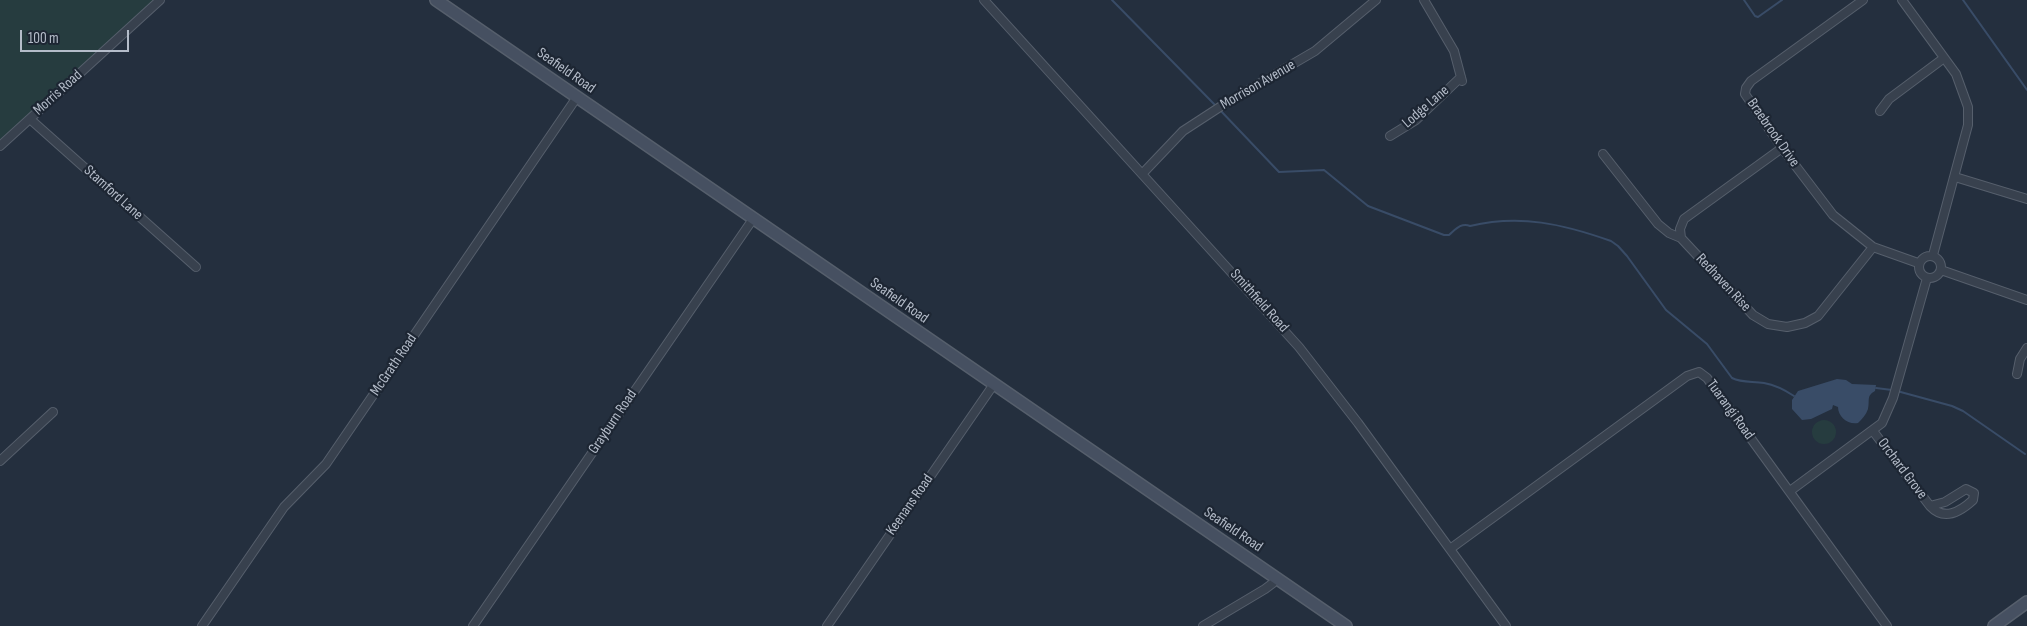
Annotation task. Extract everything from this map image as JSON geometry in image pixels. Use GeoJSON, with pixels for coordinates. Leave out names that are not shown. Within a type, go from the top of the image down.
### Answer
{"type":"FeatureCollection","features":[{"type":"Feature","properties":{"kind":"street","name":"Morris Road"},"geometry":{"type":"LineString","coordinates":[[0,146],[160,0]]}},
{"type":"Feature","properties":{"kind":"street","name":"Seafield Road"},"geometry":{"type":"LineString","coordinates":[[436,0],[1346,626]]}},
{"type":"Feature","properties":{"kind":"street","name":"Smithfield Road"},"geometry":{"type":"LineString","coordinates":[[984,0],[1144,173],[1300,347],[1506,626]]}},
{"type":"Feature","properties":{"kind":"street","name":"Morrison Avenue"},"geometry":{"type":"LineString","coordinates":[[1144,173],[1183,131],[1226,103],[1315,52],[1376,0]]}},
{"type":"Feature","properties":{"kind":"street","name":"Lodge Lane"},"geometry":{"type":"LineString","coordinates":[[1390,136],[1416,120],[1461,79],[1454,51],[1424,0]]}},
{"type":"Feature","properties":{"kind":"street","name":"Braebrook Drive"},"geometry":{"type":"LineString","coordinates":[[1863,0],[1751,82],[1746,88],[1745,94],[1782,148],[1833,215],[1872,247],[1918,263]]}},
{"type":"Feature","properties":{"kind":"street"},"geometry":{"type":"LineString","coordinates":[[1902,0],[1956,74],[1968,107],[1968,125],[1933,255]]}},
{"type":"Feature","properties":{"kind":"street"},"geometry":{"type":"LineString","coordinates":[[1880,112],[1889,99],[1944,58]]}},
{"type":"Feature","properties":{"kind":"street","name":"McGrath Road"},"geometry":{"type":"LineString","coordinates":[[202,626],[284,507],[326,464],[577,97]]}},
{"type":"Feature","properties":{"kind":"street","name":"Stamford Lane"},"geometry":{"type":"LineString","coordinates":[[30,119],[196,267]]}},
{"type":"Feature","properties":{"kind":"street"},"geometry":{"type":"LineString","coordinates":[[1681,238],[1680,229],[1684,219],[1782,148]]}},
{"type":"Feature","properties":{"kind":"street","name":"Redhaven Rise"},"geometry":{"type":"LineString","coordinates":[[1604,154],[1658,224],[1669,233],[1681,238],[1753,315],[1768,324],[1787,327],[1804,323],[1818,316],[1826,309],[1872,247]]}},
{"type":"Feature","properties":{"kind":"street"},"geometry":{"type":"LineString","coordinates":[[1955,177],[2027,199]]}},
{"type":"Feature","properties":{"kind":"street","name":"Grayburn Road"},"geometry":{"type":"LineString","coordinates":[[473,626],[753,218]]}},
{"type":"Feature","properties":{"kind":"street"},"geometry":{"type":"LineString","coordinates":[[1933,255],[1923,258],[1918,263],[1920,272],[1927,278],[1934,277],[1941,270]]}},
{"type":"Feature","properties":{"kind":"street"},"geometry":{"type":"LineString","coordinates":[[1933,255],[1940,262],[1941,270]]}},
{"type":"Feature","properties":{"kind":"street"},"geometry":{"type":"LineString","coordinates":[[1941,270],[2027,300]]}},
{"type":"Feature","properties":{"kind":"street"},"geometry":{"type":"LineString","coordinates":[[1790,491],[1882,423],[1893,398],[1927,278]]}},
{"type":"Feature","properties":{"kind":"street"},"geometry":{"type":"LineString","coordinates":[[2017,374],[2020,358],[2027,348]]}},
{"type":"Feature","properties":{"kind":"street","name":"Tuarangi Road"},"geometry":{"type":"LineString","coordinates":[[1450,550],[1680,381],[1696,372],[1702,373],[1887,626]]}},
{"type":"Feature","properties":{"kind":"street","name":"Keenans Road"},"geometry":{"type":"LineString","coordinates":[[827,626],[994,384]]}},
{"type":"Feature","properties":{"kind":"street"},"geometry":{"type":"LineString","coordinates":[[0,461],[54,412]]}},
{"type":"Feature","properties":{"kind":"street","name":"Orchard Grove"},"geometry":{"type":"LineString","coordinates":[[1873,431],[1930,506],[1940,514],[1948,515],[1953,513],[1973,500],[1974,493],[1966,489],[1945,502],[1930,506]]}},
{"type":"Feature","properties":{"kind":"street"},"geometry":{"type":"LineString","coordinates":[[1203,626],[1270,586],[1276,578]]}},
{"type":"Feature","properties":{"kind":"street"},"geometry":{"type":"LineString","coordinates":[[1994,626],[2027,602]]}},
{"type":"Feature","properties":{"kind":"green space"},"geometry":{"type":"Polygon","coordinates":[[[0,0],[156,0],[0,142],[0,0]]]}},
{"type":"Feature","properties":{"kind":"green space"},"geometry":{"type":"Polygon","coordinates":[[[1824,420],[1829,421],[1835,427],[1835,437],[1829,443],[1824,444],[1819,443],[1813,437],[1812,432],[1813,427],[1819,421],[1824,420]]]}},
{"type":"Feature","properties":{"kind":"water"},"geometry":{"type":"Polygon","coordinates":[[[1837,379],[1846,380],[1852,384],[1876,385],[1875,391],[1869,397],[1867,411],[1858,423],[1844,420],[1838,411],[1838,407],[1833,405],[1832,409],[1811,419],[1802,420],[1792,409],[1792,400],[1798,391],[1837,379]]]}},
{"type":"Feature","properties":{"kind":"waterway"},"geometry":{"type":"LineString","coordinates":[[1112,0],[1216,106]]}},
{"type":"Feature","properties":{"kind":"waterway"},"geometry":{"type":"LineString","coordinates":[[1744,0],[1755,16],[1758,17],[1782,0]]}},
{"type":"Feature","properties":{"kind":"waterway"},"geometry":{"type":"LineString","coordinates":[[1963,0],[2027,90]]}},
{"type":"Feature","properties":{"kind":"waterway"},"geometry":{"type":"LineString","coordinates":[[1219,109],[1279,172],[1324,170],[1368,206],[1444,235],[1449,235],[1458,227],[1464,225],[1524,221],[1576,230],[1611,241],[1627,256],[1666,310],[1707,344],[1732,378],[1740,381],[1772,385],[1794,396]]}},
{"type":"Feature","properties":{"kind":"waterway"},"geometry":{"type":"LineString","coordinates":[[1876,388],[1892,390]]}},
{"type":"Feature","properties":{"kind":"waterway"},"geometry":{"type":"LineString","coordinates":[[1897,391],[1952,406],[1963,411],[2025,454]]}}]}
